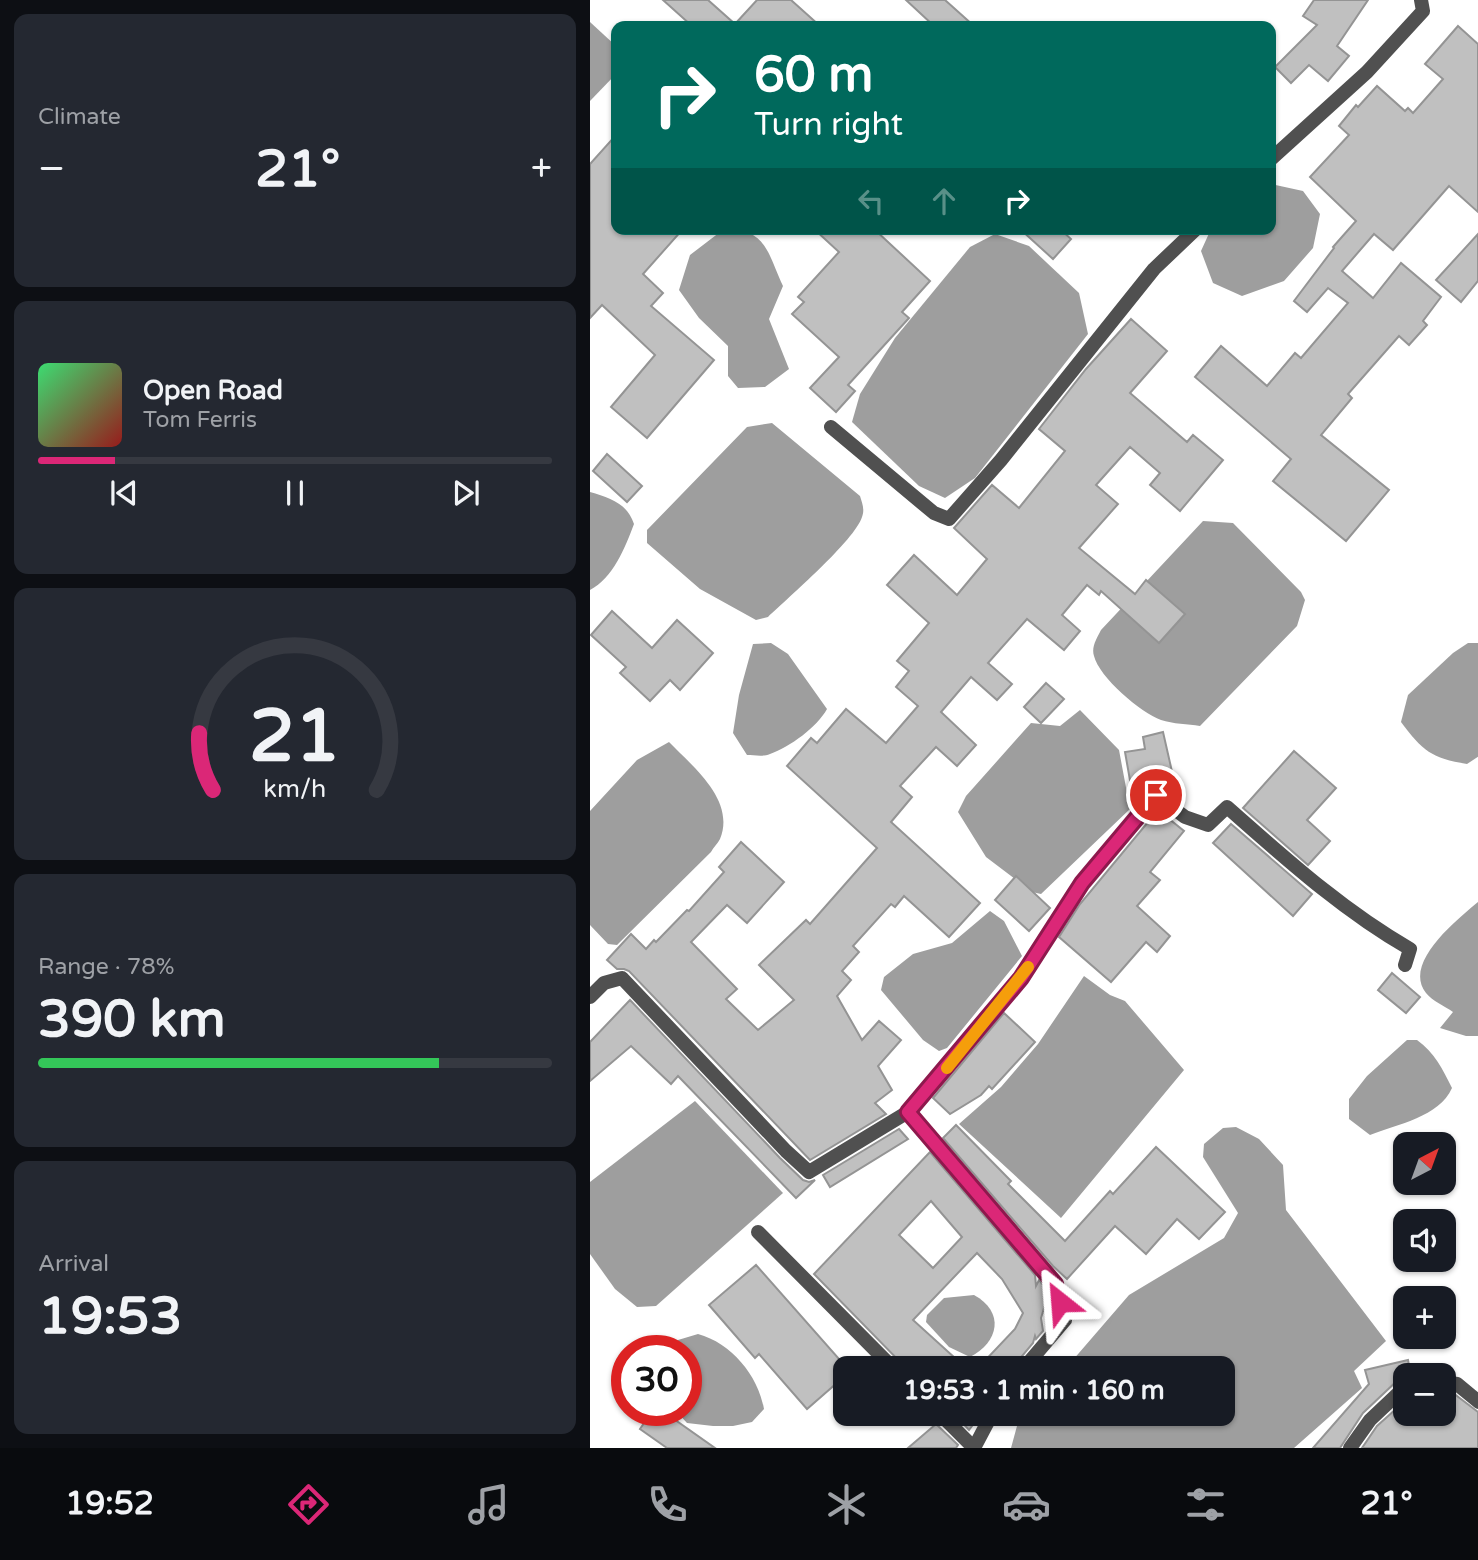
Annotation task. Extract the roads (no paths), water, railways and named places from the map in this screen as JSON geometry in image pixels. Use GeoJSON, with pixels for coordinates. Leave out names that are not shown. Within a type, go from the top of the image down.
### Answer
{"type":"FeatureCollection","features":[{"type":"Feature","properties":{"kind":"street"},"geometry":{"type":"LineString","coordinates":[[1276,155],[1368,72],[1423,11],[1421,0]]}},
{"type":"Feature","properties":{"kind":"street"},"geometry":{"type":"LineString","coordinates":[[832,427],[934,513],[949,519],[1001,460],[1154,269],[1190,235]]}},
{"type":"Feature","properties":{"kind":"street"},"geometry":{"type":"LineString","coordinates":[[590,997],[604,983],[622,978],[809,1172],[908,1112],[1021,978],[1082,883],[1156,795],[1186,817],[1208,825],[1226,807],[1314,883],[1381,932],[1410,949],[1405,965]]}},
{"type":"Feature","properties":{"kind":"street"},"geometry":{"type":"LineString","coordinates":[[908,1112],[1055,1284],[1065,1320],[1034,1356]]}},
{"type":"Feature","properties":{"kind":"street"},"geometry":{"type":"LineString","coordinates":[[758,1232],[881,1356]]}},
{"type":"Feature","properties":{"kind":"street"},"geometry":{"type":"LineString","coordinates":[[1456,1384],[1478,1402]]}},
{"type":"Feature","properties":{"kind":"street"},"geometry":{"type":"LineString","coordinates":[[1350,1448],[1370,1420],[1393,1397]]}},
{"type":"Feature","properties":{"kind":"street"},"geometry":{"type":"LineString","coordinates":[[952,1426],[974,1447],[985,1426]]}}]}
